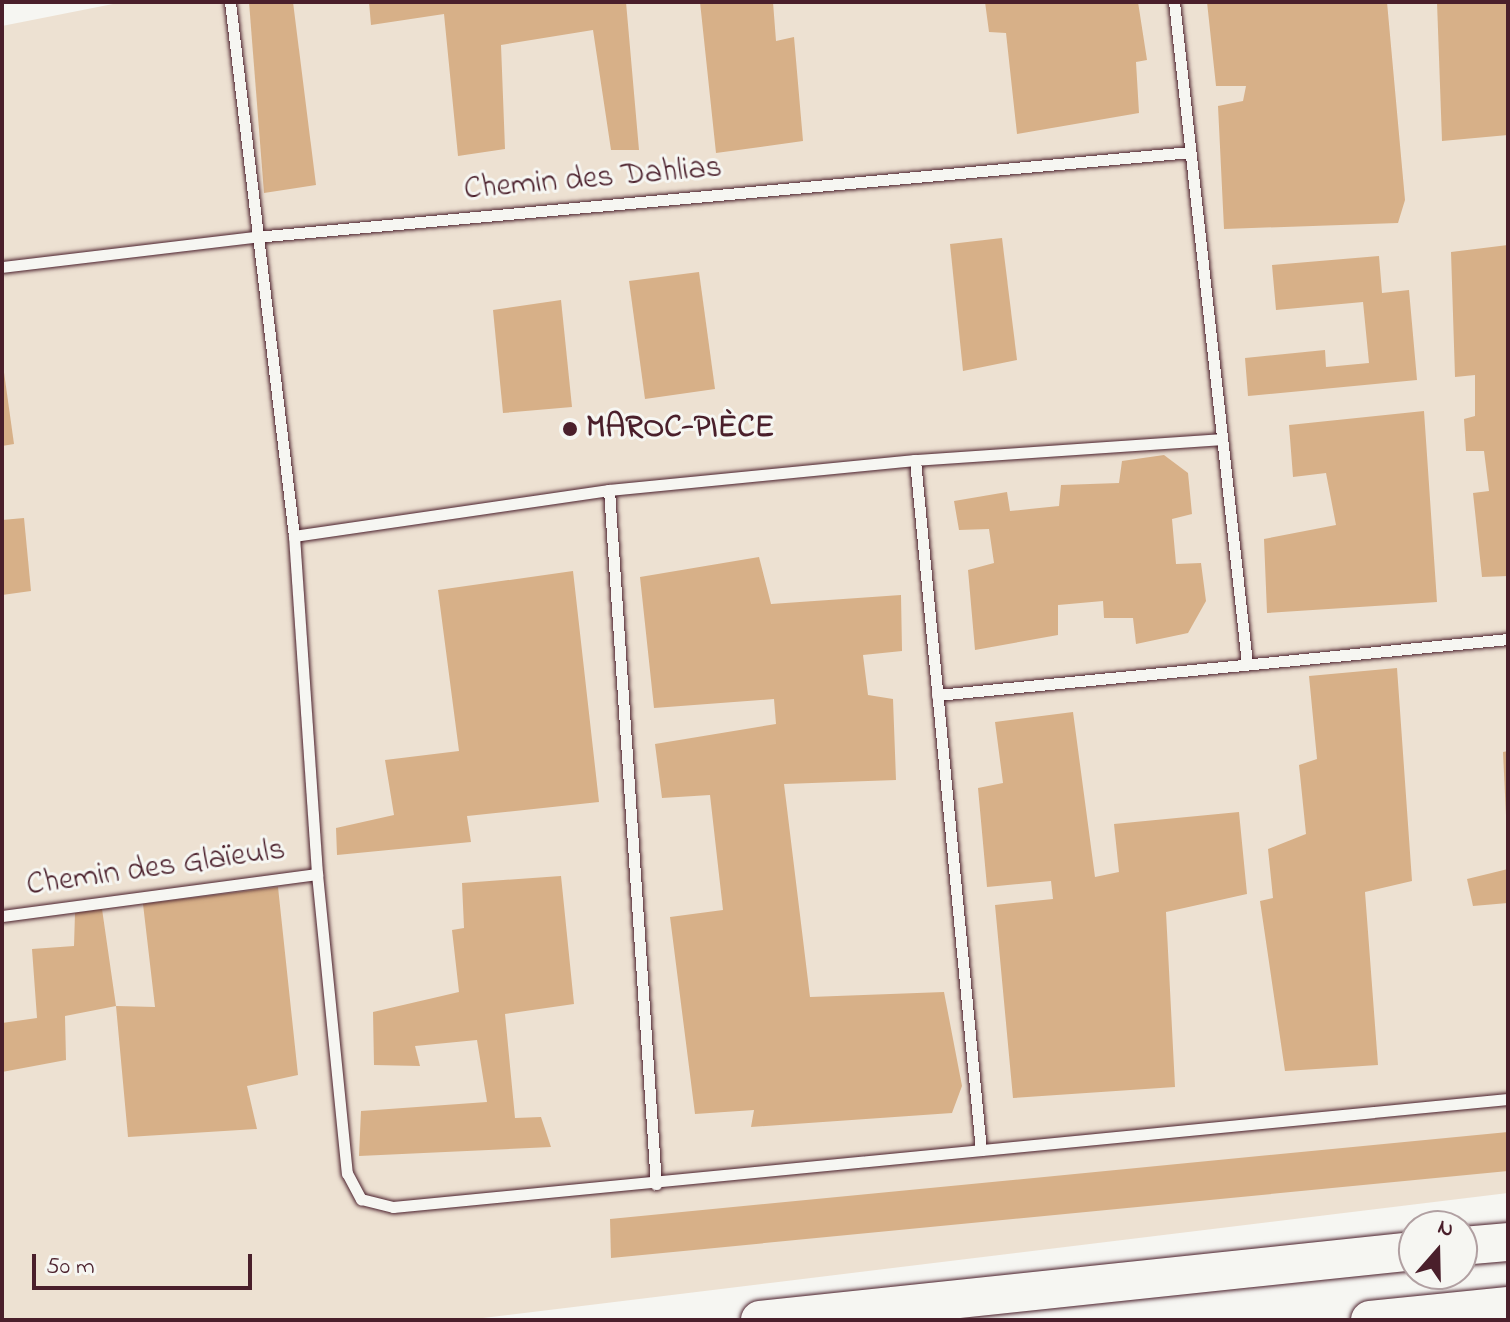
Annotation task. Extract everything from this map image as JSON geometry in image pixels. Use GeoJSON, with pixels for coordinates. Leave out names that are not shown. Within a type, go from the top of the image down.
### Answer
{"type":"FeatureCollection","features":[{"type":"Feature","properties":{"kind":"highway"},"geometry":{"type":"LineString","coordinates":[[1478,1245],[1508,1242]]}},
{"type":"Feature","properties":{"kind":"highway"},"geometry":{"type":"LineString","coordinates":[[760,1320],[1398,1253]]}},
{"type":"Feature","properties":{"kind":"highway"},"geometry":{"type":"LineString","coordinates":[[1370,1320],[1508,1306]]}},
{"type":"Feature","properties":{"kind":"lane"},"geometry":{"type":"LineString","coordinates":[[230,2],[255,237],[294,536],[317,874],[347,1173],[361,1199],[393,1207],[656,1184],[1508,1099]]}},
{"type":"Feature","properties":{"kind":"lane"},"geometry":{"type":"LineString","coordinates":[[1174,2],[1247,663]]}},
{"type":"Feature","properties":{"kind":"lane","name":"Chemin des Dahlias"},"geometry":{"type":"LineString","coordinates":[[2,267],[255,237],[1190,152]]}},
{"type":"Feature","properties":{"kind":"lane"},"geometry":{"type":"LineString","coordinates":[[294,536],[609,490],[915,460],[1221,439]]}},
{"type":"Feature","properties":{"kind":"lane"},"geometry":{"type":"LineString","coordinates":[[915,460],[981,1150]]}},
{"type":"Feature","properties":{"kind":"lane"},"geometry":{"type":"LineString","coordinates":[[609,490],[656,1184]]}},
{"type":"Feature","properties":{"kind":"lane"},"geometry":{"type":"LineString","coordinates":[[937,695],[1508,639]]}},
{"type":"Feature","properties":{"kind":"lane","name":"Chemin des Glaïeuls"},"geometry":{"type":"LineString","coordinates":[[2,916],[317,874]]}},
{"type":"Feature","properties":{"kind":"shaded area"},"geometry":{"type":"Polygon","coordinates":[[[123,2],[1508,2],[1508,1193],[466,1320],[2,1320],[2,26],[123,2]]]}},
{"type":"Feature","properties":{"kind":"building"},"geometry":{"type":"Polygon","coordinates":[[[249,2],[293,2],[316,185],[264,193],[249,2]]]}},
{"type":"Feature","properties":{"kind":"building"},"geometry":{"type":"Polygon","coordinates":[[[369,2],[626,2],[639,150],[611,150],[593,30],[501,45],[505,149],[458,156],[444,14],[371,25],[369,2]]]}},
{"type":"Feature","properties":{"kind":"building"},"geometry":{"type":"Polygon","coordinates":[[[700,2],[773,2],[776,41],[794,37],[803,141],[716,153],[700,2]]]}},
{"type":"Feature","properties":{"kind":"building"},"geometry":{"type":"Polygon","coordinates":[[[985,2],[1138,2],[1147,60],[1136,62],[1139,113],[1017,134],[1006,33],[989,32],[985,2]]]}},
{"type":"Feature","properties":{"kind":"building"},"geometry":{"type":"Polygon","coordinates":[[[1207,2],[1387,2],[1405,200],[1398,223],[1224,229],[1218,106],[1243,101],[1246,86],[1216,86],[1207,2]]]}},
{"type":"Feature","properties":{"kind":"building"},"geometry":{"type":"Polygon","coordinates":[[[1437,2],[1508,2],[1508,135],[1442,141],[1437,2]]]}},
{"type":"Feature","properties":{"kind":"building"},"geometry":{"type":"Polygon","coordinates":[[[1002,238],[1017,360],[963,371],[950,244],[1002,238]]]}},
{"type":"Feature","properties":{"kind":"building"},"geometry":{"type":"Polygon","coordinates":[[[1508,245],[1508,576],[1482,577],[1473,493],[1489,491],[1484,451],[1466,451],[1464,419],[1475,416],[1475,375],[1455,377],[1451,252],[1508,245]]]}},
{"type":"Feature","properties":{"kind":"building"},"geometry":{"type":"Polygon","coordinates":[[[1379,256],[1382,293],[1409,290],[1417,380],[1248,396],[1245,358],[1325,350],[1326,367],[1369,363],[1363,302],[1276,310],[1272,265],[1379,256]]]}},
{"type":"Feature","properties":{"kind":"building"},"geometry":{"type":"Polygon","coordinates":[[[699,272],[715,389],[645,399],[629,281],[699,272]]]}},
{"type":"Feature","properties":{"kind":"building"},"geometry":{"type":"Polygon","coordinates":[[[561,300],[572,407],[503,413],[493,310],[561,300]]]}},
{"type":"Feature","properties":{"kind":"building"},"geometry":{"type":"Polygon","coordinates":[[[2,358],[14,444],[2,446],[2,358]]]}},
{"type":"Feature","properties":{"kind":"building"},"geometry":{"type":"Polygon","coordinates":[[[1424,411],[1437,602],[1267,613],[1264,539],[1336,525],[1326,473],[1293,477],[1289,425],[1424,411]]]}},
{"type":"Feature","properties":{"kind":"building"},"geometry":{"type":"Polygon","coordinates":[[[1164,455],[1188,473],[1192,514],[1172,519],[1176,564],[1201,563],[1206,601],[1188,633],[1136,644],[1133,618],[1104,618],[1103,601],[1058,605],[1058,635],[975,650],[968,570],[994,563],[989,529],[959,530],[954,501],[1007,492],[1010,511],[1059,506],[1061,485],[1119,483],[1122,461],[1164,455]]]}},
{"type":"Feature","properties":{"kind":"building"},"geometry":{"type":"Polygon","coordinates":[[[24,518],[31,591],[2,595],[2,520],[24,518]]]}},
{"type":"Feature","properties":{"kind":"building"},"geometry":{"type":"Polygon","coordinates":[[[759,557],[771,604],[901,595],[902,651],[863,655],[868,695],[893,699],[896,780],[784,784],[810,997],[944,992],[962,1086],[952,1113],[751,1127],[754,1110],[695,1114],[670,917],[723,910],[710,795],[662,798],[655,744],[776,724],[774,699],[654,708],[640,577],[759,557]]]}},
{"type":"Feature","properties":{"kind":"building"},"geometry":{"type":"Polygon","coordinates":[[[573,571],[599,802],[467,816],[471,842],[337,855],[336,828],[394,815],[385,760],[459,751],[438,590],[573,571]]]}},
{"type":"Feature","properties":{"kind":"building"},"geometry":{"type":"Polygon","coordinates":[[[1397,668],[1412,881],[1365,892],[1378,1065],[1285,1071],[1260,901],[1273,898],[1268,849],[1306,834],[1299,765],[1317,759],[1309,676],[1397,668]]]}},
{"type":"Feature","properties":{"kind":"building"},"geometry":{"type":"Polygon","coordinates":[[[1073,712],[1095,877],[1119,872],[1114,824],[1239,812],[1247,894],[1166,912],[1175,1087],[1013,1098],[995,905],[1053,899],[1051,881],[987,887],[978,788],[1003,783],[995,722],[1073,712]]]}},
{"type":"Feature","properties":{"kind":"building"},"geometry":{"type":"Polygon","coordinates":[[[1508,751],[1508,815],[1506,815],[1503,752],[1508,751]]]}},
{"type":"Feature","properties":{"kind":"building"},"geometry":{"type":"Polygon","coordinates":[[[1508,869],[1508,903],[1473,906],[1467,879],[1508,869]]]}},
{"type":"Feature","properties":{"kind":"building"},"geometry":{"type":"Polygon","coordinates":[[[561,876],[574,1004],[505,1014],[515,1118],[541,1117],[551,1147],[359,1156],[361,1111],[487,1102],[477,1040],[415,1046],[420,1066],[374,1065],[373,1012],[459,992],[452,930],[464,928],[462,883],[561,876]]]}},
{"type":"Feature","properties":{"kind":"building"},"geometry":{"type":"Polygon","coordinates":[[[278,887],[298,1075],[247,1086],[257,1129],[128,1137],[116,1006],[155,1007],[143,904],[278,887]]]}},
{"type":"Feature","properties":{"kind":"building"},"geometry":{"type":"Polygon","coordinates":[[[102,909],[116,1006],[65,1016],[66,1060],[2,1072],[2,1023],[37,1018],[32,949],[74,946],[75,913],[102,909]]]}},
{"type":"Feature","properties":{"kind":"building"},"geometry":{"type":"Polygon","coordinates":[[[1508,1132],[1508,1171],[611,1258],[610,1219],[1508,1132]]]}},
{"type":"Feature","properties":{"kind":"place","name":"MAROC-PIÈCE"},"geometry":{"type":"Point","coordinates":[570,429]}}]}
